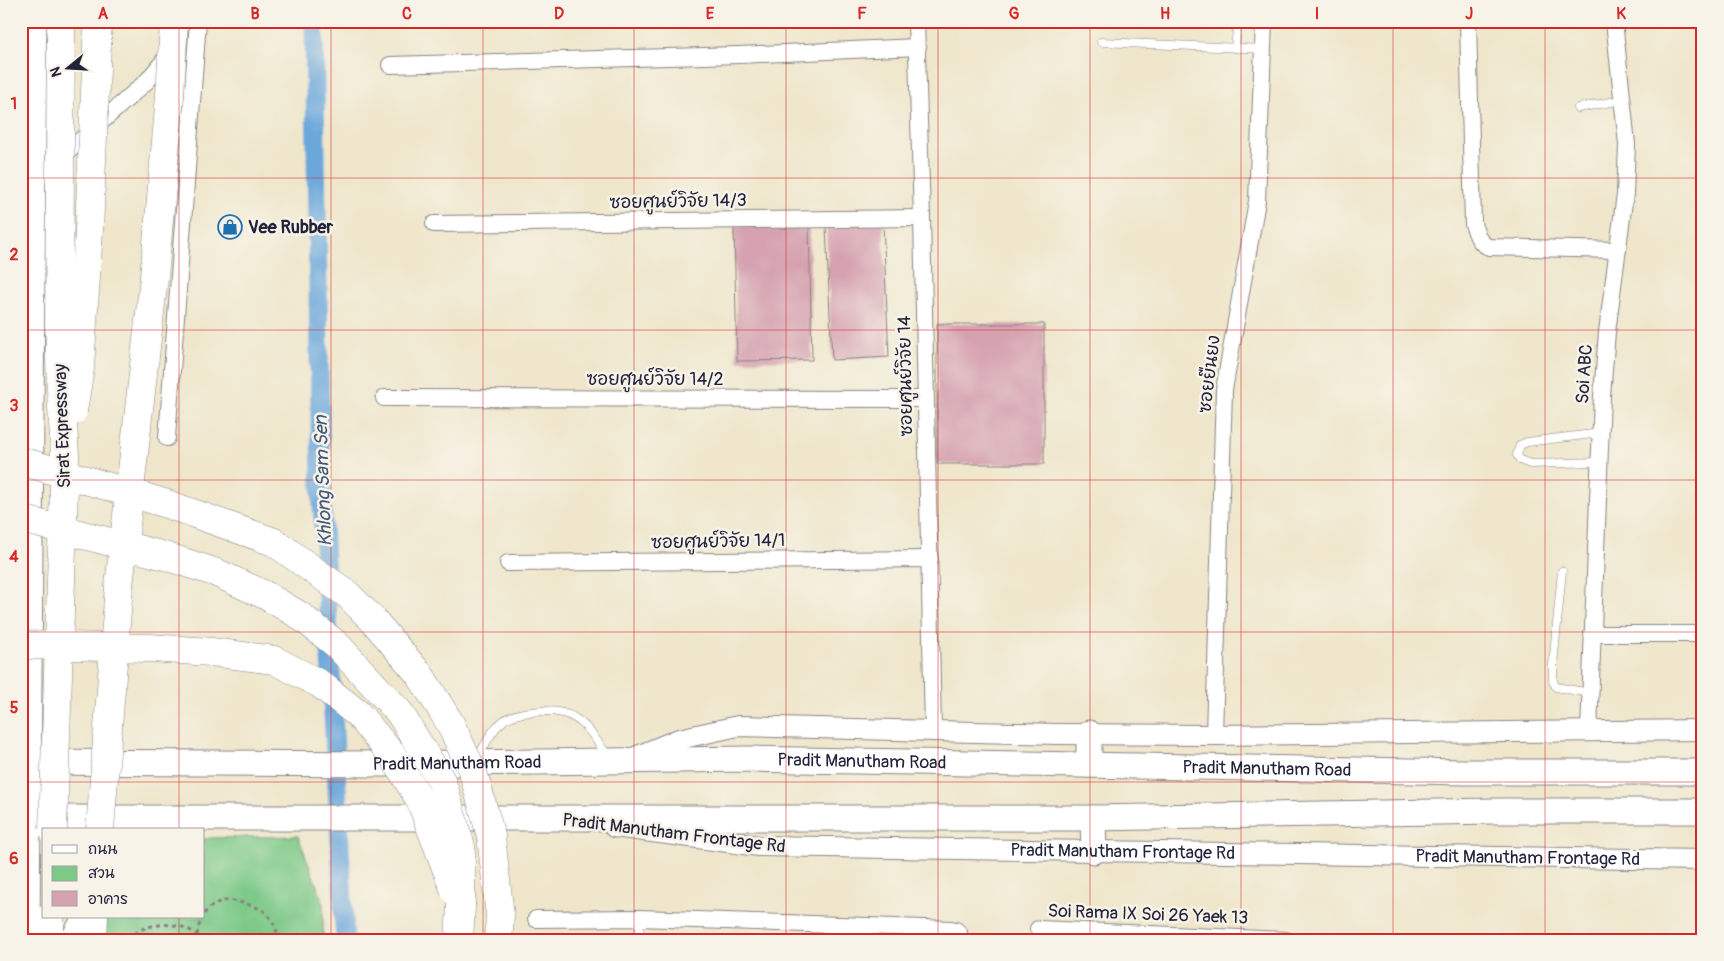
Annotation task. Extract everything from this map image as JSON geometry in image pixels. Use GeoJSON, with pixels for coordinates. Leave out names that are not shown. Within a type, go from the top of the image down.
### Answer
{"type":"FeatureCollection","features":[{"type":"Feature","properties":{"kind":"highway","name":"Sirat Expressway"},"geometry":{"type":"LineString","coordinates":[[53,828],[65,456],[60,390],[59,324],[61,21]]}},
{"type":"Feature","properties":{"kind":"highway"},"geometry":{"type":"LineString","coordinates":[[65,456],[80,368],[89,230],[98,21]]}},
{"type":"Feature","properties":{"kind":"highway"},"geometry":{"type":"LineString","coordinates":[[100,828],[119,586],[154,277],[174,21]]}},
{"type":"Feature","properties":{"kind":"highway"},"geometry":{"type":"LineString","coordinates":[[21,461],[164,503],[274,542],[347,594],[374,621],[420,675],[450,723],[473,772],[491,836],[500,916],[498,940]]}},
{"type":"Feature","properties":{"kind":"highway"},"geometry":{"type":"LineString","coordinates":[[21,519],[165,556],[217,573],[265,595],[299,615],[336,644],[399,712],[442,782],[461,847],[459,940]]}},
{"type":"Feature","properties":{"kind":"highway"},"geometry":{"type":"LineString","coordinates":[[21,645],[150,648],[211,652],[274,660],[320,684],[358,714],[393,756],[420,800],[461,906]]}},
{"type":"Feature","properties":{"kind":"highway"},"geometry":{"type":"LineString","coordinates":[[50,918],[50,940]]}},
{"type":"Feature","properties":{"kind":"highway"},"geometry":{"type":"LineString","coordinates":[[93,940],[94,918]]}},
{"type":"Feature","properties":{"kind":"main road"},"geometry":{"type":"LineString","coordinates":[[27,940],[25,762],[30,487],[34,21]]}},
{"type":"Feature","properties":{"kind":"main road"},"geometry":{"type":"LineString","coordinates":[[30,487],[51,544],[64,604],[64,720],[69,744],[85,762]]}},
{"type":"Feature","properties":{"kind":"main road"},"geometry":{"type":"LineString","coordinates":[[1089,733],[1089,765]]}},
{"type":"Feature","properties":{"kind":"main road","name":"Pradit Manutham Road"},"geometry":{"type":"LineString","coordinates":[[25,762],[384,764],[748,759],[1465,772],[1703,772]]}},
{"type":"Feature","properties":{"kind":"main road"},"geometry":{"type":"LineString","coordinates":[[25,818],[1093,818],[1495,811],[1703,811]]}},
{"type":"Feature","properties":{"kind":"main road"},"geometry":{"type":"LineString","coordinates":[[185,828],[210,818]]}},
{"type":"Feature","properties":{"kind":"main road"},"geometry":{"type":"LineString","coordinates":[[1093,818],[1094,851]]}},
{"type":"Feature","properties":{"kind":"main road"},"geometry":{"type":"LineString","coordinates":[[75,940],[77,932],[85,918]]}},
{"type":"Feature","properties":{"kind":"street"},"geometry":{"type":"LineString","coordinates":[[33,183],[147,81],[177,46],[189,21]]}},
{"type":"Feature","properties":{"kind":"street"},"geometry":{"type":"LineString","coordinates":[[168,438],[198,21]]}},
{"type":"Feature","properties":{"kind":"street","name":"ซอยศูนย์วิจัย 14"},"geometry":{"type":"LineString","coordinates":[[916,21],[933,730]]}},
{"type":"Feature","properties":{"kind":"street","name":"ซอยยืนยง"},"geometry":{"type":"LineString","coordinates":[[1214,734],[1224,390],[1257,201],[1264,21]]}},
{"type":"Feature","properties":{"kind":"street"},"geometry":{"type":"LineString","coordinates":[[1468,21],[1473,224],[1478,239],[1482,244],[1488,246],[1618,250]]}},
{"type":"Feature","properties":{"kind":"street","name":"Soi ABC"},"geometry":{"type":"LineString","coordinates":[[1589,731],[1600,433],[1607,332],[1625,194],[1627,144],[1614,21]]}},
{"type":"Feature","properties":{"kind":"street"},"geometry":{"type":"LineString","coordinates":[[390,65],[729,55],[918,47]]}},
{"type":"Feature","properties":{"kind":"street","name":"ซอยศูนย์วิจัย 14/3"},"geometry":{"type":"LineString","coordinates":[[434,224],[922,218]]}},
{"type":"Feature","properties":{"kind":"street","name":"ซอยศูนย์วิจัย 14/2"},"geometry":{"type":"LineString","coordinates":[[384,398],[926,400]]}},
{"type":"Feature","properties":{"kind":"street","name":"ซอยศูนย์วิจัย 14/1"},"geometry":{"type":"LineString","coordinates":[[508,563],[930,559]]}},
{"type":"Feature","properties":{"kind":"street"},"geometry":{"type":"LineString","coordinates":[[1592,634],[1703,634]]}},
{"type":"Feature","properties":{"kind":"street"},"geometry":{"type":"LineString","coordinates":[[619,761],[679,739],[738,726],[1057,734],[1703,730]]}},
{"type":"Feature","properties":{"kind":"street","name":"Pradit Manutham Frontage Rd"},"geometry":{"type":"LineString","coordinates":[[544,818],[759,846],[1703,860]]}},
{"type":"Feature","properties":{"kind":"street"},"geometry":{"type":"LineString","coordinates":[[536,919],[639,918],[950,929],[956,930],[959,933],[958,940]]}},
{"type":"Feature","properties":{"kind":"street","name":"Soi Rama IX Soi 26 Yaek 13"},"geometry":{"type":"LineString","coordinates":[[1038,929],[1286,940]]}},
{"type":"Feature","properties":{"kind":"lane"},"geometry":{"type":"LineString","coordinates":[[1235,48],[1238,21]]}},
{"type":"Feature","properties":{"kind":"lane"},"geometry":{"type":"LineString","coordinates":[[1101,42],[1264,49]]}},
{"type":"Feature","properties":{"kind":"lane"},"geometry":{"type":"LineString","coordinates":[[1578,108],[1622,100]]}},
{"type":"Feature","properties":{"kind":"lane"},"geometry":{"type":"LineString","coordinates":[[1599,462],[1530,464],[1520,460],[1517,455],[1520,445],[1528,442],[1600,433]]}},
{"type":"Feature","properties":{"kind":"lane"},"geometry":{"type":"LineString","coordinates":[[1562,571],[1553,681],[1556,687],[1590,693]]}},
{"type":"Feature","properties":{"kind":"lane"},"geometry":{"type":"LineString","coordinates":[[474,763],[502,721],[519,713],[544,710],[571,715],[588,728],[619,761]]}},
{"type":"Feature","properties":{"kind":"lane"},"geometry":{"type":"LineString","coordinates":[[639,918],[640,940]]}},
{"type":"Feature","properties":{"kind":"path"},"geometry":{"type":"LineString","coordinates":[[205,913],[210,907],[223,900],[238,901],[262,910],[274,923],[280,940]]}},
{"type":"Feature","properties":{"kind":"path"},"geometry":{"type":"LineString","coordinates":[[199,940],[197,935],[201,918]]}},
{"type":"Feature","properties":{"kind":"path"},"geometry":{"type":"LineString","coordinates":[[130,940],[132,936],[148,927],[164,924],[186,928],[197,935]]}},
{"type":"Feature","properties":{"kind":"green space"},"geometry":{"type":"Polygon","coordinates":[[[298,836],[323,902],[323,940],[95,940],[103,918],[205,918],[205,839],[298,836]]]}},
{"type":"Feature","properties":{"kind":"building"},"geometry":{"type":"Polygon","coordinates":[[[883,223],[889,357],[832,360],[826,226],[883,223]]]}},
{"type":"Feature","properties":{"kind":"building"},"geometry":{"type":"Polygon","coordinates":[[[809,225],[812,360],[737,361],[734,226],[809,225]]]}},
{"type":"Feature","properties":{"kind":"building"},"geometry":{"type":"Polygon","coordinates":[[[937,324],[1044,324],[1044,464],[937,464],[937,324]]]}},
{"type":"Feature","properties":{"kind":"waterway","name":"Khlong Sam Sen"},"geometry":{"type":"LineString","coordinates":[[314,21],[321,486],[345,940]]}},
{"type":"Feature","properties":{"kind":"place","name":"Vee Rubber"},"geometry":{"type":"Point","coordinates":[230,227]}}]}
